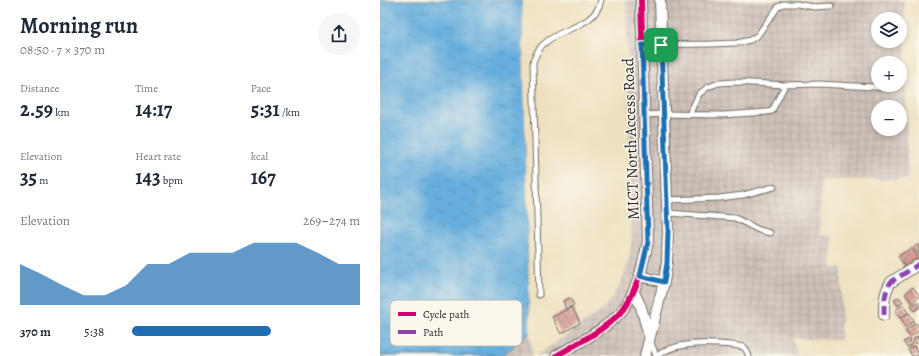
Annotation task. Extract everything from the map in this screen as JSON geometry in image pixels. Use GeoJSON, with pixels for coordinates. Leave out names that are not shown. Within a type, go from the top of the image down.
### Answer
{"type":"FeatureCollection","features":[{"type":"Feature","properties":{"kind":"street","name":"MICT North Access Road"},"geometry":{"type":"LineString","coordinates":[[556,356],[597,332],[612,320],[624,308],[634,292],[640,276],[648,242],[641,0]]}},
{"type":"Feature","properties":{"kind":"street"},"geometry":{"type":"LineString","coordinates":[[645,356],[664,282],[667,263],[668,213],[660,0]]}},
{"type":"Feature","properties":{"kind":"street"},"geometry":{"type":"LineString","coordinates":[[884,315],[884,302],[887,288],[891,282],[919,264]]}},
{"type":"Feature","properties":{"kind":"street"},"geometry":{"type":"LineString","coordinates":[[640,276],[664,282]]}},
{"type":"Feature","properties":{"kind":"street"},"geometry":{"type":"LineString","coordinates":[[634,292],[641,307],[650,338]]}},
{"type":"Feature","properties":{"kind":"lane"},"geometry":{"type":"LineString","coordinates":[[539,295],[533,62],[537,52],[547,41],[588,19],[597,12],[601,0]]}},
{"type":"Feature","properties":{"kind":"lane"},"geometry":{"type":"LineString","coordinates":[[642,45],[737,43],[750,40],[757,36],[778,8],[783,4],[797,4],[814,7],[832,6]]}},
{"type":"Feature","properties":{"kind":"lane"},"geometry":{"type":"LineString","coordinates":[[689,115],[699,94],[708,87],[719,83],[734,82],[785,85],[819,84],[871,87]]}},
{"type":"Feature","properties":{"kind":"lane"},"geometry":{"type":"LineString","coordinates":[[644,115],[722,115],[772,111],[785,85]]}},
{"type":"Feature","properties":{"kind":"lane"},"geometry":{"type":"LineString","coordinates":[[667,200],[719,198],[743,195],[774,187]]}},
{"type":"Feature","properties":{"kind":"lane"},"geometry":{"type":"LineString","coordinates":[[668,213],[735,218],[759,230],[770,233]]}},
{"type":"Feature","properties":{"kind":"lane"},"geometry":{"type":"LineString","coordinates":[[650,338],[657,356],[666,350],[683,345],[709,344],[744,346],[748,356]]}},
{"type":"Feature","properties":{"kind":"shaded area"},"geometry":{"type":"Polygon","coordinates":[[[626,0],[904,0],[904,12],[871,12],[871,48],[905,48],[905,56],[871,56],[871,92],[906,92],[906,100],[871,100],[871,136],[907,136],[907,134],[908,179],[821,180],[820,235],[833,237],[832,268],[842,268],[840,340],[792,338],[798,356],[536,356],[600,312],[613,297],[623,278],[629,260],[632,238],[626,0]]]}},
{"type":"Feature","properties":{"kind":"shaded area"},"geometry":{"type":"Polygon","coordinates":[[[530,333],[533,356],[501,356],[514,346],[522,346],[522,339],[530,333]]]}},
{"type":"Feature","properties":{"kind":"water"},"geometry":{"type":"Polygon","coordinates":[[[380,0],[522,0],[530,333],[522,339],[522,300],[390,300],[390,346],[514,346],[501,356],[380,356],[380,0]]]}},
{"type":"Feature","properties":{"kind":"pier"},"geometry":{"type":"Polygon","coordinates":[[[522,0],[524,0],[526,60],[532,333],[530,335],[522,0]]]}},
{"type":"Feature","properties":{"kind":"building"},"geometry":{"type":"Polygon","coordinates":[[[919,244],[919,255],[914,247],[919,244]]]}},
{"type":"Feature","properties":{"kind":"building"},"geometry":{"type":"Polygon","coordinates":[[[912,248],[919,259],[907,270],[898,256],[912,248]]]}},
{"type":"Feature","properties":{"kind":"building"},"geometry":{"type":"Polygon","coordinates":[[[913,287],[919,297],[912,303],[905,294],[913,287]]]}},
{"type":"Feature","properties":{"kind":"building"},"geometry":{"type":"Polygon","coordinates":[[[899,297],[903,302],[898,306],[894,300],[899,297]]]}},
{"type":"Feature","properties":{"kind":"building"},"geometry":{"type":"Polygon","coordinates":[[[570,298],[574,305],[566,309],[563,301],[570,298]]]}},
{"type":"Feature","properties":{"kind":"building"},"geometry":{"type":"Polygon","coordinates":[[[918,302],[919,308],[914,311],[911,305],[918,302]]]}},
{"type":"Feature","properties":{"kind":"building"},"geometry":{"type":"Polygon","coordinates":[[[903,305],[908,313],[900,318],[895,310],[903,305]]]}},
{"type":"Feature","properties":{"kind":"building"},"geometry":{"type":"Polygon","coordinates":[[[572,307],[580,323],[561,334],[552,317],[572,307]]]}},
{"type":"Feature","properties":{"kind":"building"},"geometry":{"type":"Polygon","coordinates":[[[909,313],[914,321],[906,327],[901,318],[909,313]]]}},
{"type":"Feature","properties":{"kind":"building"},"geometry":{"type":"Polygon","coordinates":[[[916,323],[919,331],[910,337],[905,330],[916,323]]]}},
{"type":"Feature","properties":{"kind":"building"},"geometry":{"type":"Polygon","coordinates":[[[917,336],[919,341],[916,344],[913,340],[917,336]]]}},
{"type":"Feature","properties":{"kind":"building"},"geometry":{"type":"Polygon","coordinates":[[[909,339],[912,344],[907,347],[903,342],[909,339]]]}},
{"type":"Feature","properties":{"kind":"building"},"geometry":{"type":"Polygon","coordinates":[[[914,346],[919,355],[917,356],[912,356],[908,349],[914,346]]]}},
{"type":"Feature","properties":{"kind":"marked path"},"geometry":{"type":"LineString","coordinates":[[884,315],[884,302],[891,282],[919,264]]}},
{"type":"Feature","properties":{"kind":"cycle path"},"geometry":{"type":"LineString","coordinates":[[556,356],[593,335],[618,315],[624,308],[633,292],[644,259],[648,241],[641,0]]}},
{"type":"Feature","properties":{"kind":"route"},"geometry":{"type":"LineString","coordinates":[[642,45],[661,45],[668,231],[667,263],[664,282],[640,276],[648,242],[642,45]]}}]}
